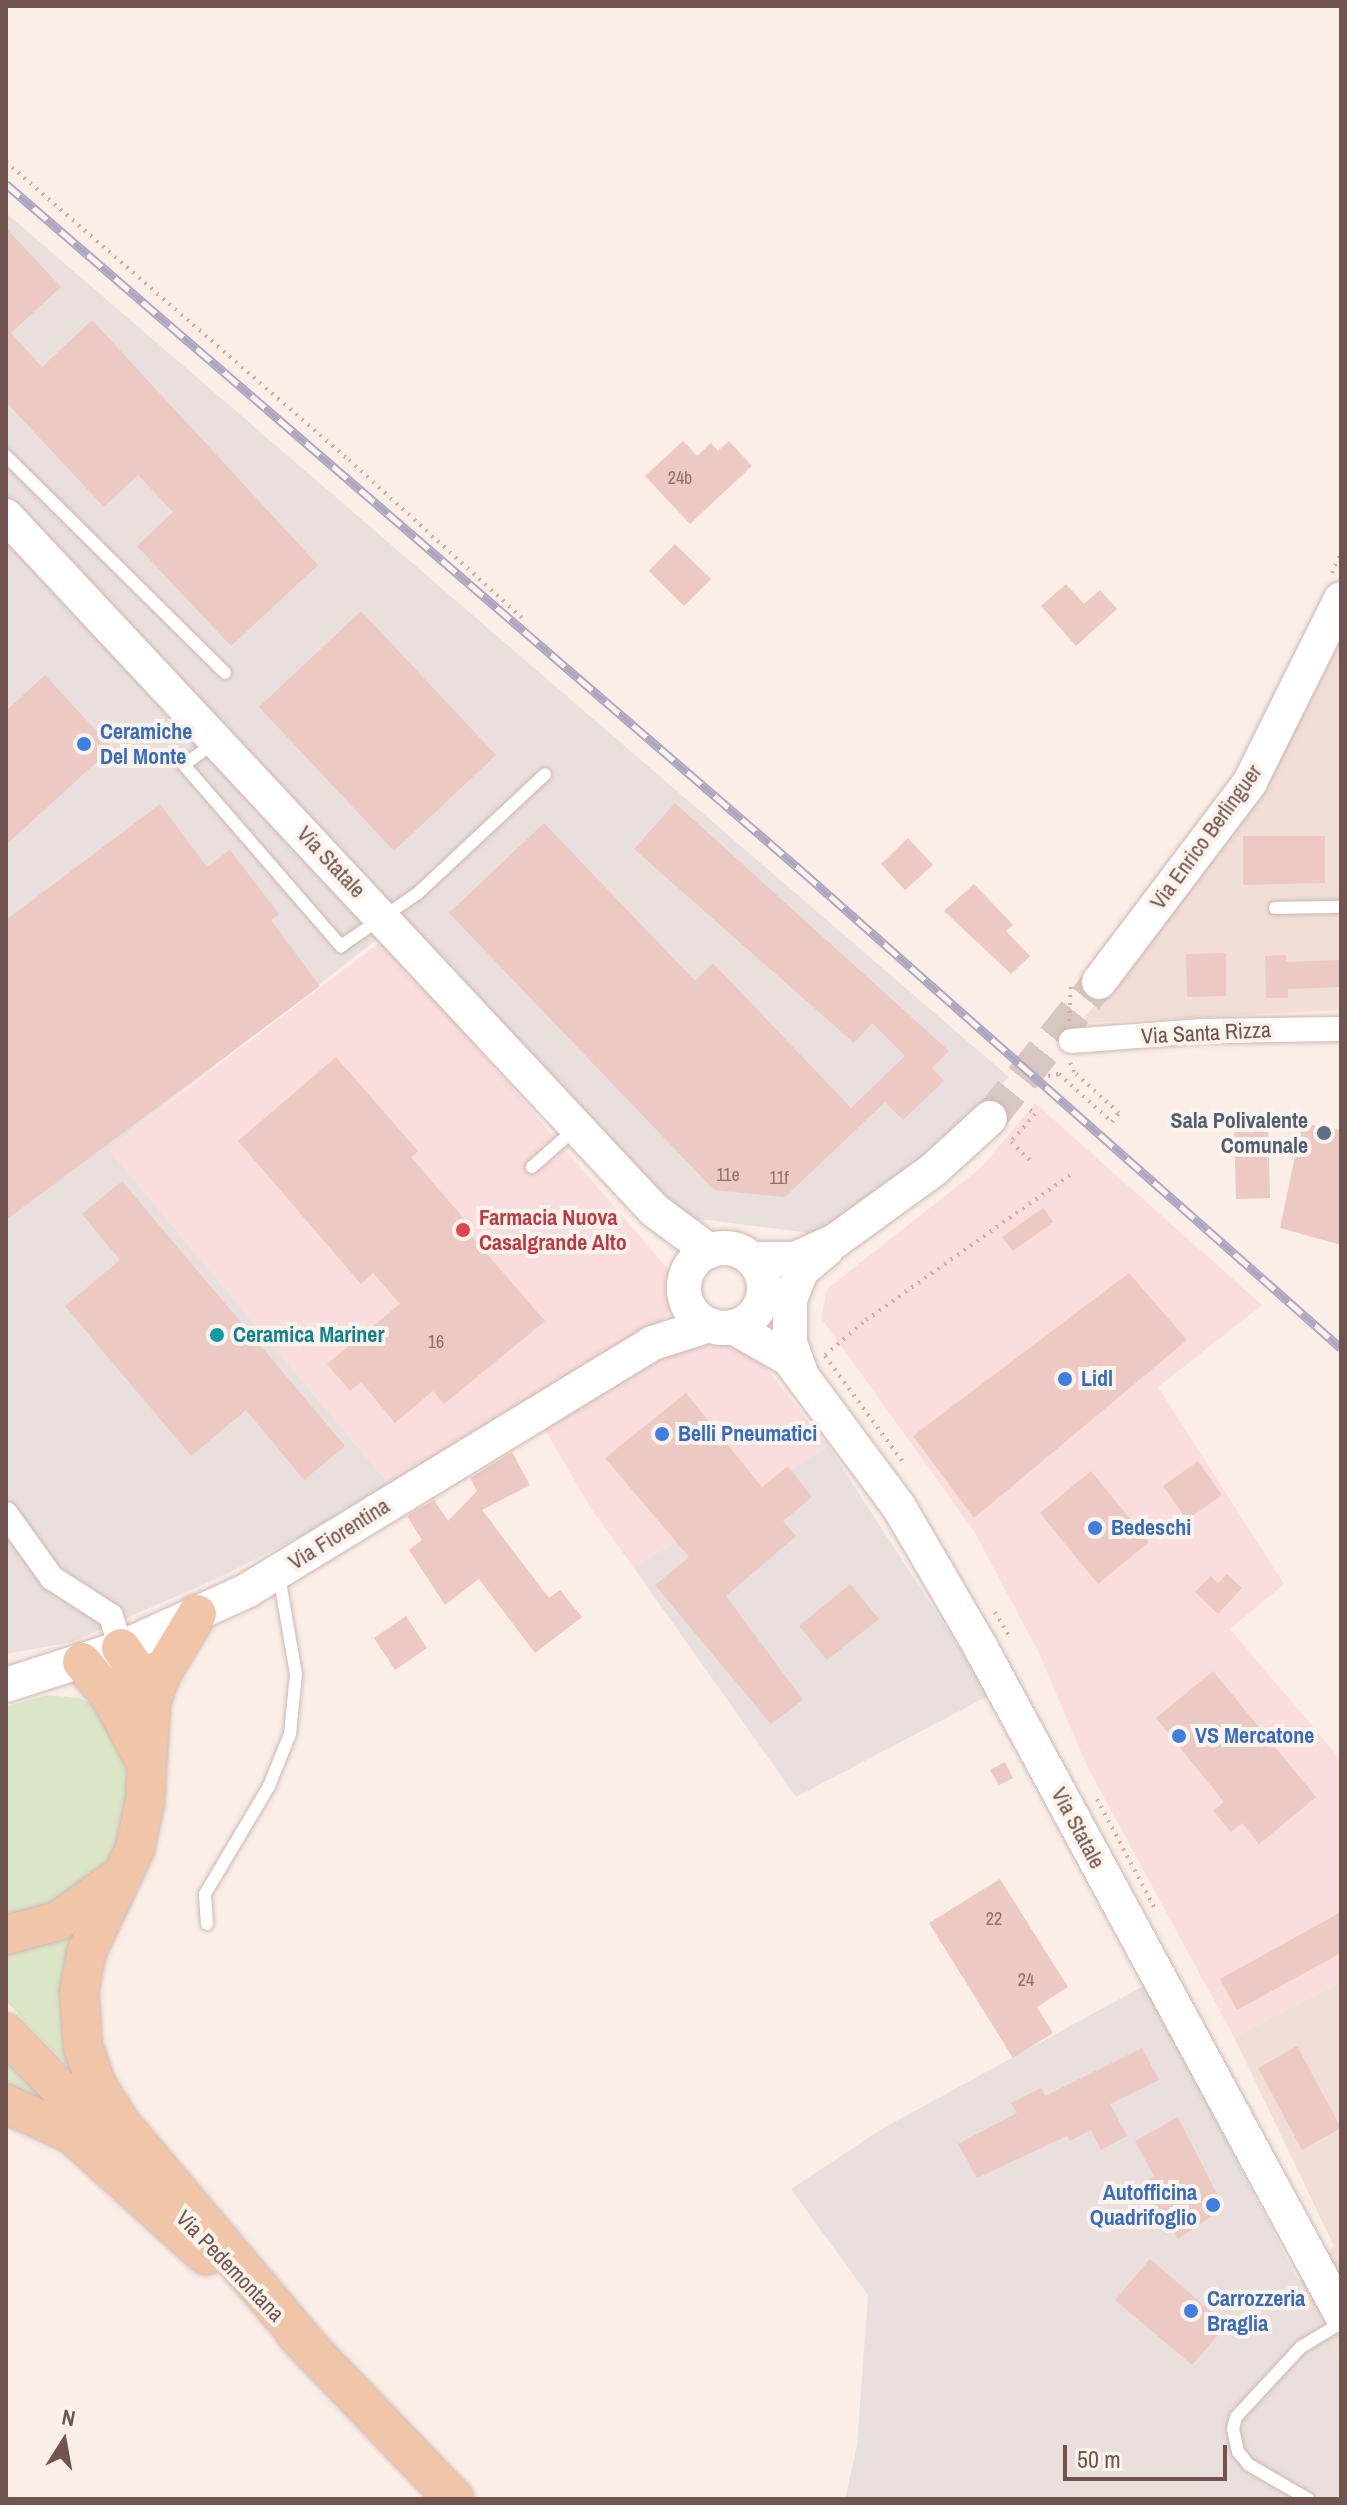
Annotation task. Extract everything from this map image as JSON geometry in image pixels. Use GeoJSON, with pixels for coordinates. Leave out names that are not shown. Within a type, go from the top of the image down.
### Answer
{"type":"FeatureCollection","features":[{"type":"Feature","properties":{"kind":"main road","name":"Via Statale"},"geometry":{"type":"LineString","coordinates":[[6,516],[654,1210],[693,1272],[692,1312],[805,1363]]}},
{"type":"Feature","properties":{"kind":"main road","name":"Via Enrico Berlinguer"},"geometry":{"type":"LineString","coordinates":[[1099,982],[1250,782],[1341,599]]}},
{"type":"Feature","properties":{"kind":"main road"},"geometry":{"type":"LineString","coordinates":[[721,1326],[751,1317],[762,1297],[933,1170],[990,1118]]}},
{"type":"Feature","properties":{"kind":"main road"},"geometry":{"type":"LineString","coordinates":[[751,1259],[795,1259],[835,1241]]}},
{"type":"Feature","properties":{"kind":"main road","name":"Via Statale"},"geometry":{"type":"LineString","coordinates":[[693,1272],[731,1249],[751,1259],[763,1279],[762,1297],[949,1590],[1341,2314]]}},
{"type":"Feature","properties":{"kind":"main road"},"geometry":{"type":"LineString","coordinates":[[801,1271],[790,1300],[788,1327],[805,1363]]}},
{"type":"Feature","properties":{"kind":"main road","name":"Via Fiorentina"},"geometry":{"type":"LineString","coordinates":[[653,1343],[693,1272]]}},
{"type":"Feature","properties":{"kind":"main road","name":"Via Fiorentina"},"geometry":{"type":"LineString","coordinates":[[6,1685],[121,1648],[197,1614],[278,1571],[653,1343],[721,1326]]}},
{"type":"Feature","properties":{"kind":"main road"},"geometry":{"type":"LineString","coordinates":[[197,1614],[161,1674],[151,1702],[144,1759],[142,1826],[93,1933],[79,1991],[83,2047],[97,2086],[121,2124],[313,2352]]}},
{"type":"Feature","properties":{"kind":"main road"},"geometry":{"type":"LineString","coordinates":[[121,1648],[143,1679],[151,1702]]}},
{"type":"Feature","properties":{"kind":"main road"},"geometry":{"type":"LineString","coordinates":[[82,1662],[127,1723],[144,1759]]}},
{"type":"Feature","properties":{"kind":"main road"},"geometry":{"type":"LineString","coordinates":[[6,1935],[58,1921],[120,1876]]}},
{"type":"Feature","properties":{"kind":"main road","name":"Via Pedemontana"},"geometry":{"type":"LineString","coordinates":[[6,2033],[454,2499]]}},
{"type":"Feature","properties":{"kind":"main road"},"geometry":{"type":"LineString","coordinates":[[6,2104],[72,2134],[313,2352]]}},
{"type":"Feature","properties":{"kind":"street","name":"Via Santa Rizza"},"geometry":{"type":"LineString","coordinates":[[1070,1051],[1202,1031],[1341,1029]]}},
{"type":"Feature","properties":{"kind":"street"},"geometry":{"type":"LineString","coordinates":[[6,1514],[52,1578],[111,1616],[121,1648]]}},
{"type":"Feature","properties":{"kind":"lane"},"geometry":{"type":"LineString","coordinates":[[6,456],[225,673]]}},
{"type":"Feature","properties":{"kind":"lane"},"geometry":{"type":"LineString","coordinates":[[217,741],[184,765],[341,946],[381,915],[418,893],[545,774]]}},
{"type":"Feature","properties":{"kind":"lane"},"geometry":{"type":"LineString","coordinates":[[1275,908],[1341,907]]}},
{"type":"Feature","properties":{"kind":"lane"},"geometry":{"type":"LineString","coordinates":[[532,1167],[578,1127]]}},
{"type":"Feature","properties":{"kind":"lane"},"geometry":{"type":"LineString","coordinates":[[207,1924],[205,1894],[269,1786],[290,1734],[296,1674],[278,1571]]}},
{"type":"Feature","properties":{"kind":"lane"},"geometry":{"type":"LineString","coordinates":[[1308,2499],[1249,2465],[1238,2452],[1233,2429],[1236,2417],[1301,2347],[1341,2323]]}},
{"type":"Feature","properties":{"kind":"path"},"geometry":{"type":"LineString","coordinates":[[6,162],[349,460],[523,619]]}},
{"type":"Feature","properties":{"kind":"path"},"geometry":{"type":"LineString","coordinates":[[1048,1076],[1059,1074],[1112,1122],[1119,1113],[1074,1072],[1070,1051]]}},
{"type":"Feature","properties":{"kind":"path"},"geometry":{"type":"LineString","coordinates":[[1030,1110],[1035,1114],[1011,1142],[1033,1163]]}},
{"type":"Feature","properties":{"kind":"path"},"geometry":{"type":"LineString","coordinates":[[805,1363],[1073,1173]]}},
{"type":"Feature","properties":{"kind":"shaded area"},"geometry":{"type":"Polygon","coordinates":[[[6,213],[1009,1077],[929,1152],[818,1234],[675,1216],[402,920],[108,1149],[393,1489],[218,1578],[72,1642],[6,1654],[6,213]]]}},
{"type":"Feature","properties":{"kind":"shaded area"},"geometry":{"type":"Polygon","coordinates":[[[1341,623],[1341,1010],[1081,1023],[1258,789],[1341,623]]]}},
{"type":"Feature","properties":{"kind":"shaded area"},"geometry":{"type":"Polygon","coordinates":[[[384,939],[673,1275],[672,1307],[648,1341],[393,1489],[108,1149],[384,939]]]}},
{"type":"Feature","properties":{"kind":"shaded area"},"geometry":{"type":"Polygon","coordinates":[[[1035,1103],[1262,1305],[1158,1387],[1284,1584],[1230,1629],[1341,1760],[1341,1982],[1234,2037],[1087,1766],[1038,1651],[974,1531],[821,1318],[827,1289],[983,1166],[1035,1103]]]}},
{"type":"Feature","properties":{"kind":"shaded area"},"geometry":{"type":"Polygon","coordinates":[[[720,1340],[758,1358],[828,1446],[634,1568],[590,1507],[544,1428],[670,1354],[720,1340]]]}},
{"type":"Feature","properties":{"kind":"shaded area"},"geometry":{"type":"Polygon","coordinates":[[[828,1446],[990,1695],[796,1797],[634,1568],[828,1446]]]}},
{"type":"Feature","properties":{"kind":"shaded area"},"geometry":{"type":"Polygon","coordinates":[[[1341,1982],[1341,2365],[1298,2281],[1334,2246],[1234,2037],[1341,1982]]]}},
{"type":"Feature","properties":{"kind":"shaded area"},"geometry":{"type":"Polygon","coordinates":[[[1147,1984],[1341,2365],[1341,2499],[845,2499],[857,2446],[868,2295],[791,2189],[880,2130],[1147,1984]]]}},
{"type":"Feature","properties":{"kind":"green space"},"geometry":{"type":"Polygon","coordinates":[[[47,1695],[79,1698],[98,1707],[130,1755],[128,1824],[107,1867],[75,1896],[6,1921],[6,1707],[47,1695]]]}},
{"type":"Feature","properties":{"kind":"green space"},"geometry":{"type":"Polygon","coordinates":[[[88,1913],[92,2091],[6,2001],[6,1946],[88,1913]]]}},
{"type":"Feature","properties":{"kind":"green space"},"geometry":{"type":"Polygon","coordinates":[[[6,2055],[55,2107],[6,2090],[6,2055]]]}},
{"type":"Feature","properties":{"kind":"building"},"geometry":{"type":"Polygon","coordinates":[[[6,228],[61,287],[11,333],[42,367],[92,320],[318,565],[231,646],[137,546],[173,512],[138,475],[104,507],[6,402],[6,228]]]}},
{"type":"Feature","properties":{"kind":"building"},"geometry":{"type":"Polygon","coordinates":[[[683,441],[697,456],[711,443],[718,451],[729,441],[752,466],[690,524],[645,476],[683,441]]]}},
{"type":"Feature","properties":{"kind":"building"},"geometry":{"type":"Polygon","coordinates":[[[675,544],[711,579],[684,606],[649,571],[675,544]]]}},
{"type":"Feature","properties":{"kind":"building"},"geometry":{"type":"Polygon","coordinates":[[[1066,584],[1084,604],[1100,590],[1117,609],[1076,646],[1041,606],[1066,584]]]}},
{"type":"Feature","properties":{"kind":"building"},"geometry":{"type":"Polygon","coordinates":[[[361,611],[496,755],[394,851],[259,707],[361,611]]]}},
{"type":"Feature","properties":{"kind":"building"},"geometry":{"type":"Polygon","coordinates":[[[45,675],[112,748],[6,845],[6,711],[45,675]]]}},
{"type":"Feature","properties":{"kind":"building"},"geometry":{"type":"Polygon","coordinates":[[[675,803],[949,1051],[932,1068],[944,1081],[903,1120],[885,1102],[785,1197],[714,1190],[449,913],[544,823],[695,981],[713,963],[851,1108],[905,1056],[872,1023],[854,1043],[634,849],[675,803]]]}},
{"type":"Feature","properties":{"kind":"building"},"geometry":{"type":"Polygon","coordinates":[[[160,804],[207,867],[230,850],[279,914],[271,920],[320,986],[6,1220],[6,920],[160,804]]]}},
{"type":"Feature","properties":{"kind":"building"},"geometry":{"type":"Polygon","coordinates":[[[1243,836],[1325,836],[1325,883],[1243,885],[1243,836]]]}},
{"type":"Feature","properties":{"kind":"building"},"geometry":{"type":"Polygon","coordinates":[[[908,838],[933,865],[905,890],[881,864],[908,838]]]}},
{"type":"Feature","properties":{"kind":"building"},"geometry":{"type":"Polygon","coordinates":[[[974,884],[1013,925],[1006,931],[1030,956],[1011,974],[944,911],[974,884]]]}},
{"type":"Feature","properties":{"kind":"building"},"geometry":{"type":"Polygon","coordinates":[[[1226,953],[1226,996],[1187,997],[1186,954],[1226,953]]]}},
{"type":"Feature","properties":{"kind":"building"},"geometry":{"type":"Polygon","coordinates":[[[1286,955],[1286,962],[1341,960],[1341,987],[1288,989],[1288,998],[1266,998],[1265,956],[1286,955]]]}},
{"type":"Feature","properties":{"kind":"building"},"geometry":{"type":"Polygon","coordinates":[[[336,1057],[418,1151],[411,1157],[472,1228],[468,1232],[545,1321],[444,1404],[433,1391],[395,1423],[361,1382],[350,1391],[327,1364],[400,1304],[373,1273],[361,1284],[238,1141],[336,1057]]]}},
{"type":"Feature","properties":{"kind":"building"},"geometry":{"type":"Polygon","coordinates":[[[1302,1123],[1341,1130],[1341,1245],[1280,1228],[1302,1123]]]}},
{"type":"Feature","properties":{"kind":"building"},"geometry":{"type":"Polygon","coordinates":[[[1268,1124],[1270,1198],[1236,1199],[1234,1125],[1268,1124]]]}},
{"type":"Feature","properties":{"kind":"building"},"geometry":{"type":"Polygon","coordinates":[[[122,1181],[345,1446],[304,1480],[246,1410],[191,1456],[65,1306],[120,1260],[82,1214],[122,1181]]]}},
{"type":"Feature","properties":{"kind":"building"},"geometry":{"type":"Polygon","coordinates":[[[1043,1208],[1053,1222],[1013,1251],[1002,1237],[1043,1208]]]}},
{"type":"Feature","properties":{"kind":"building","name":"Lidl"},"geometry":{"type":"Polygon","coordinates":[[[1129,1273],[1187,1340],[974,1518],[913,1436],[1129,1273]]]}},
{"type":"Feature","properties":{"kind":"building"},"geometry":{"type":"Polygon","coordinates":[[[686,1393],[762,1487],[788,1466],[812,1497],[783,1521],[796,1536],[726,1596],[803,1700],[771,1724],[655,1585],[689,1557],[605,1458],[686,1393]]]}},
{"type":"Feature","properties":{"kind":"building"},"geometry":{"type":"Polygon","coordinates":[[[512,1452],[530,1485],[482,1510],[549,1598],[560,1590],[582,1617],[535,1653],[479,1579],[445,1605],[409,1550],[422,1540],[407,1516],[434,1500],[448,1521],[477,1491],[470,1478],[512,1452]]]}},
{"type":"Feature","properties":{"kind":"building"},"geometry":{"type":"Polygon","coordinates":[[[1198,1461],[1222,1495],[1187,1520],[1163,1486],[1198,1461]]]}},
{"type":"Feature","properties":{"kind":"building","name":"Bedeschi"},"geometry":{"type":"Polygon","coordinates":[[[1091,1471],[1149,1542],[1098,1584],[1040,1513],[1091,1471]]]}},
{"type":"Feature","properties":{"kind":"building"},"geometry":{"type":"Polygon","coordinates":[[[1227,1574],[1242,1588],[1218,1614],[1195,1592],[1211,1576],[1218,1583],[1227,1574]]]}},
{"type":"Feature","properties":{"kind":"building"},"geometry":{"type":"Polygon","coordinates":[[[850,1584],[879,1619],[827,1660],[799,1626],[850,1584]]]}},
{"type":"Feature","properties":{"kind":"building"},"geometry":{"type":"Polygon","coordinates":[[[406,1616],[427,1648],[395,1670],[374,1638],[406,1616]]]}},
{"type":"Feature","properties":{"kind":"building"},"geometry":{"type":"Polygon","coordinates":[[[1213,1671],[1316,1797],[1259,1844],[1242,1823],[1231,1832],[1213,1811],[1224,1802],[1156,1718],[1213,1671]]]}},
{"type":"Feature","properties":{"kind":"building"},"geometry":{"type":"Polygon","coordinates":[[[1005,1762],[1013,1778],[999,1785],[990,1770],[1005,1762]]]}},
{"type":"Feature","properties":{"kind":"building"},"geometry":{"type":"Polygon","coordinates":[[[1000,1879],[1068,1987],[1037,2007],[1053,2033],[1013,2058],[929,1923],[1000,1879]]]}},
{"type":"Feature","properties":{"kind":"building"},"geometry":{"type":"Polygon","coordinates":[[[1341,1912],[1341,1953],[1237,2010],[1220,1979],[1341,1912]]]}},
{"type":"Feature","properties":{"kind":"building"},"geometry":{"type":"Polygon","coordinates":[[[1297,2046],[1341,2128],[1302,2150],[1258,2068],[1297,2046]]]}},
{"type":"Feature","properties":{"kind":"building"},"geometry":{"type":"Polygon","coordinates":[[[1142,2048],[1159,2080],[1110,2104],[1127,2136],[1101,2150],[1091,2130],[1070,2141],[1067,2136],[977,2178],[958,2144],[1017,2113],[1011,2103],[1041,2088],[1045,2096],[1142,2048]]]}},
{"type":"Feature","properties":{"kind":"building"},"geometry":{"type":"Polygon","coordinates":[[[1178,2117],[1224,2208],[1178,2239],[1138,2185],[1154,2176],[1135,2141],[1178,2117]]]}},
{"type":"Feature","properties":{"kind":"building"},"geometry":{"type":"Polygon","coordinates":[[[1150,2259],[1227,2325],[1192,2365],[1115,2300],[1150,2259]]]}},
{"type":"Feature","properties":{"kind":"tunnel"},"geometry":{"type":"LineString","coordinates":[[990,1118],[1099,982]]}},
{"type":"Feature","properties":{"kind":"railway"},"geometry":{"type":"LineString","coordinates":[[6,184],[803,872],[1341,1348]]}},
{"type":"Feature","properties":{"kind":"place","name":"Ceramiche Del Monte"},"geometry":{"type":"Point","coordinates":[84,744]}},
{"type":"Feature","properties":{"kind":"place","name":"Sala Polivalente Comunale"},"geometry":{"type":"Point","coordinates":[1324,1133]}},
{"type":"Feature","properties":{"kind":"place","name":"Farmacia Nuova Casalgrande Alto"},"geometry":{"type":"Point","coordinates":[463,1230]}},
{"type":"Feature","properties":{"kind":"place","name":"Ceramica Mariner"},"geometry":{"type":"Point","coordinates":[217,1335]}},
{"type":"Feature","properties":{"kind":"place","name":"Lidl"},"geometry":{"type":"Point","coordinates":[1065,1379]}},
{"type":"Feature","properties":{"kind":"place","name":"Belli Pneumatici"},"geometry":{"type":"Point","coordinates":[662,1434]}},
{"type":"Feature","properties":{"kind":"place","name":"Bedeschi"},"geometry":{"type":"Point","coordinates":[1095,1528]}},
{"type":"Feature","properties":{"kind":"place","name":"VS Mercatone"},"geometry":{"type":"Point","coordinates":[1179,1736]}},
{"type":"Feature","properties":{"kind":"place","name":"Autofficina Quadrifoglio"},"geometry":{"type":"Point","coordinates":[1213,2205]}},
{"type":"Feature","properties":{"kind":"place","name":"Carrozzeria Braglia"},"geometry":{"type":"Point","coordinates":[1191,2311]}}]}
